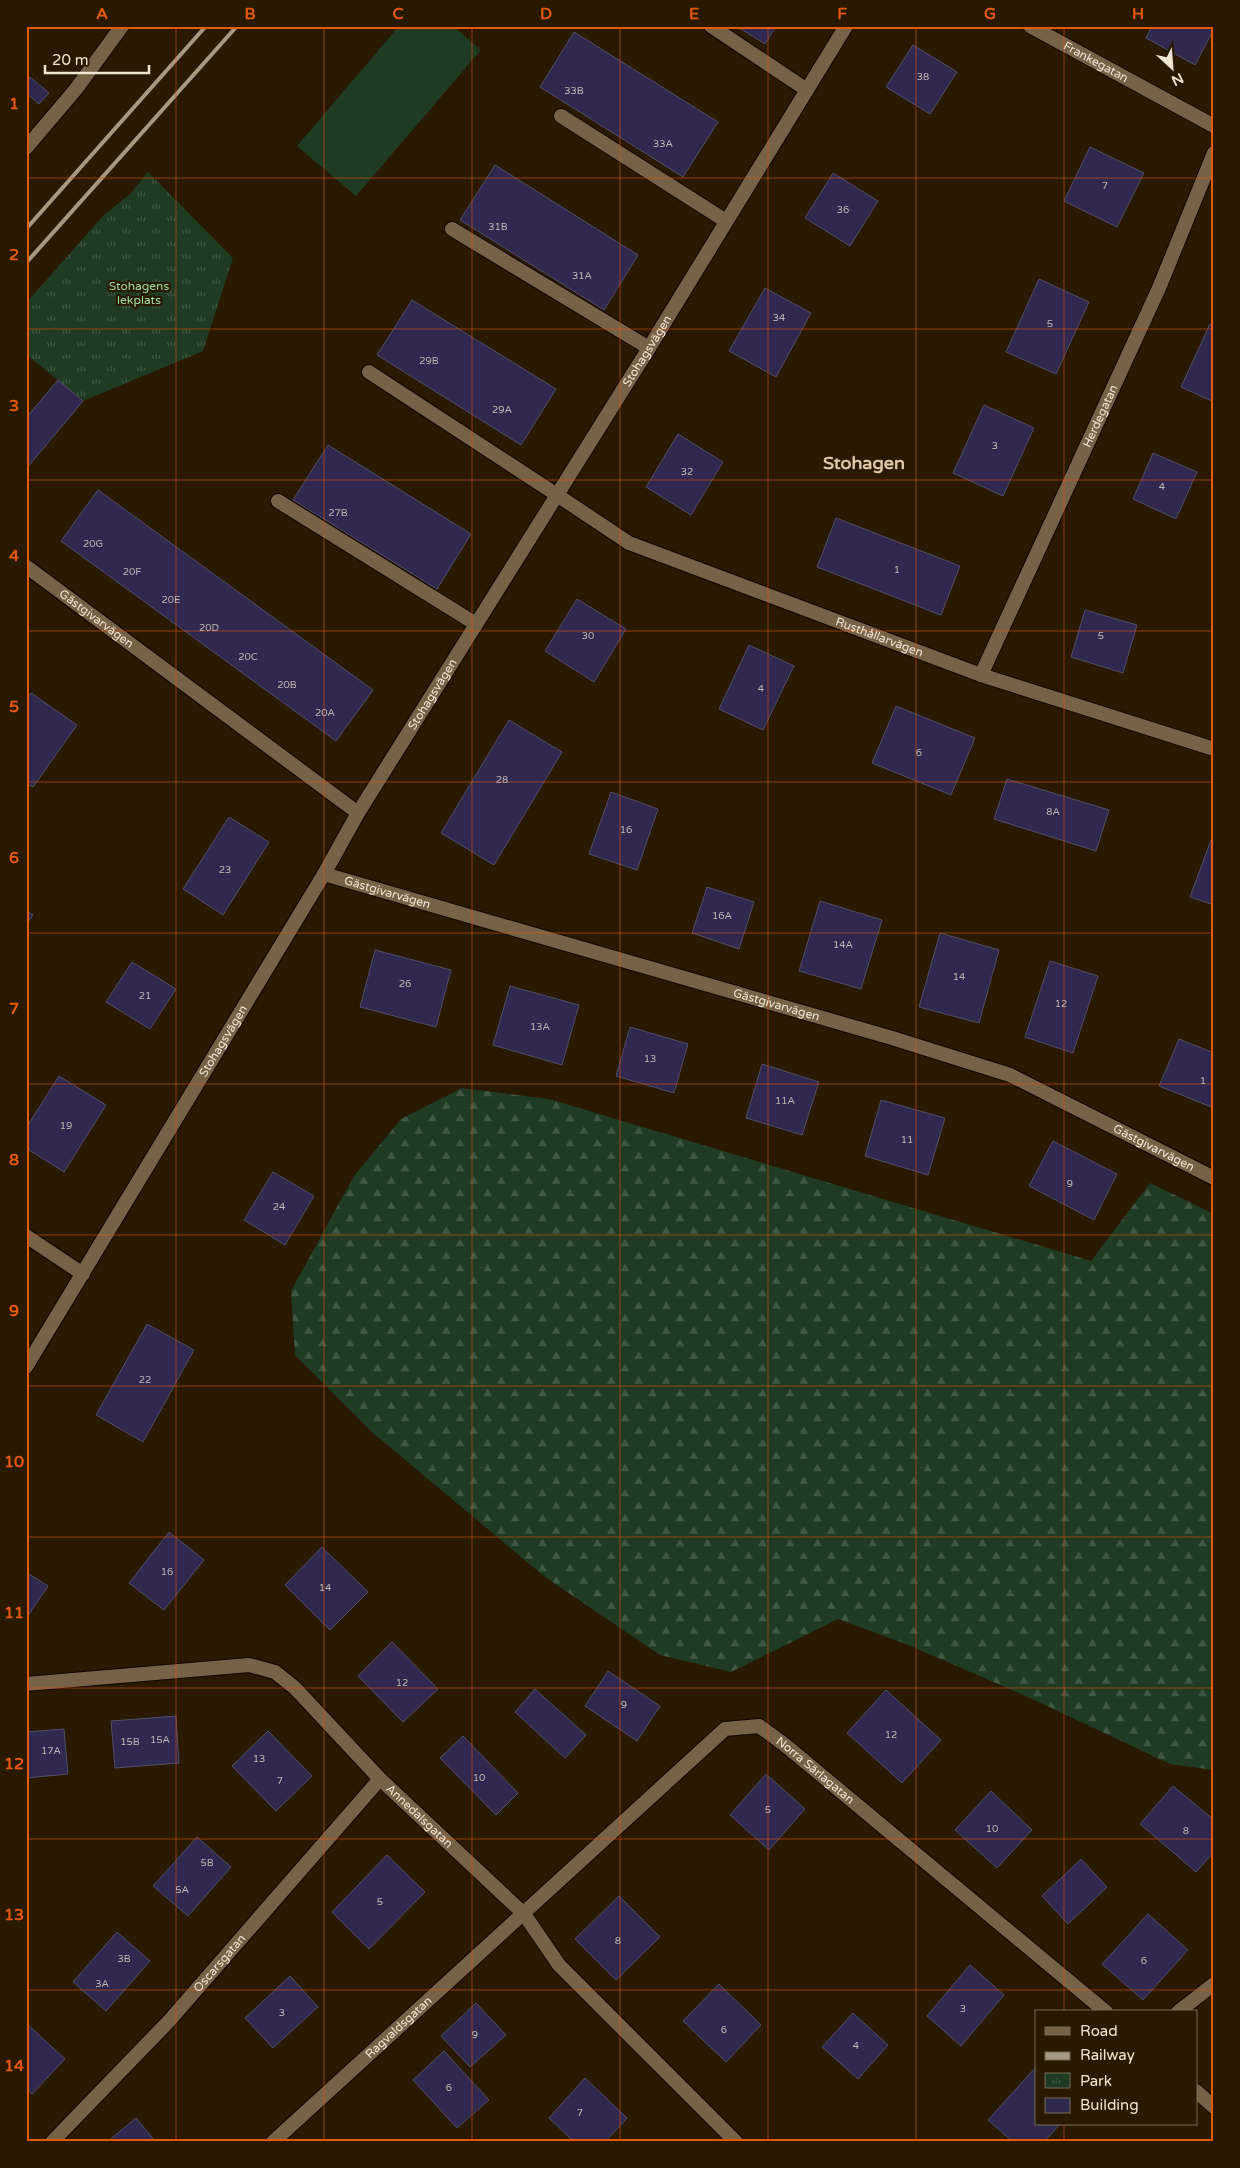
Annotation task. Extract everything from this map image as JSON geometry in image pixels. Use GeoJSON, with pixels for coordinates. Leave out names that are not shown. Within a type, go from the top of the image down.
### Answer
{"type":"FeatureCollection","features":[{"type":"Feature","properties":{"kind":"street"},"geometry":{"type":"LineString","coordinates":[[26,148],[76,89],[122,26]]}},
{"type":"Feature","properties":{"kind":"street"},"geometry":{"type":"LineString","coordinates":[[711,26],[807,90]]}},
{"type":"Feature","properties":{"kind":"street","name":"Stohagsvägen"},"geometry":{"type":"LineString","coordinates":[[26,1367],[324,874],[358,813],[649,348],[846,26]]}},
{"type":"Feature","properties":{"kind":"street","name":"Frankegatan"},"geometry":{"type":"LineString","coordinates":[[1030,26],[1214,126]]}},
{"type":"Feature","properties":{"kind":"street"},"geometry":{"type":"LineString","coordinates":[[561,116],[726,221]]}},
{"type":"Feature","properties":{"kind":"street","name":"Herdegatan"},"geometry":{"type":"LineString","coordinates":[[981,675],[1159,288],[1214,153]]}},
{"type":"Feature","properties":{"kind":"street"},"geometry":{"type":"LineString","coordinates":[[452,229],[649,348]]}},
{"type":"Feature","properties":{"kind":"street","name":"Rusthållarvägen"},"geometry":{"type":"LineString","coordinates":[[369,372],[629,543],[981,675],[1214,749]]}},
{"type":"Feature","properties":{"kind":"street"},"geometry":{"type":"LineString","coordinates":[[278,501],[476,624]]}},
{"type":"Feature","properties":{"kind":"street","name":"Gästgivarvägen"},"geometry":{"type":"LineString","coordinates":[[27,568],[358,813]]}},
{"type":"Feature","properties":{"kind":"street","name":"Gästgivarvägen"},"geometry":{"type":"LineString","coordinates":[[324,874],[892,1038],[1010,1075],[1214,1178]]}},
{"type":"Feature","properties":{"kind":"street"},"geometry":{"type":"LineString","coordinates":[[26,1236],[83,1274]]}},
{"type":"Feature","properties":{"kind":"street","name":"Annedalsgatan"},"geometry":{"type":"LineString","coordinates":[[26,1684],[249,1665],[275,1672],[295,1688],[380,1779],[524,1914],[559,1965],[736,2142]]}},
{"type":"Feature","properties":{"kind":"street","name":"Norra Särlagatan"},"geometry":{"type":"LineString","coordinates":[[524,1914],[725,1729],[759,1726],[786,1745],[1104,2010]]}},
{"type":"Feature","properties":{"kind":"street","name":"Oscarsgatan"},"geometry":{"type":"LineString","coordinates":[[52,2142],[169,2021],[380,1779]]}},
{"type":"Feature","properties":{"kind":"street","name":"Ragvaldsgatan"},"geometry":{"type":"LineString","coordinates":[[273,2142],[524,1914]]}},
{"type":"Feature","properties":{"kind":"street"},"geometry":{"type":"LineString","coordinates":[[1181,2010],[1214,1984]]}},
{"type":"Feature","properties":{"kind":"street"},"geometry":{"type":"LineString","coordinates":[[1198,2093],[1214,2107]]}},
{"type":"Feature","properties":{"kind":"green space"},"geometry":{"type":"Polygon","coordinates":[[[399,26],[453,26],[481,50],[356,196],[297,146],[399,26]]]}},
{"type":"Feature","properties":{"kind":"green space","name":"Stohagens lekplats"},"geometry":{"type":"Polygon","coordinates":[[[148,172],[233,258],[203,351],[83,401],[26,354],[26,303],[102,217],[131,193],[148,172]]]}},
{"type":"Feature","properties":{"kind":"green space"},"geometry":{"type":"Polygon","coordinates":[[[462,1088],[549,1099],[1091,1261],[1150,1183],[1214,1214],[1214,1770],[1170,1764],[1028,1697],[906,1644],[838,1619],[731,1672],[660,1655],[545,1577],[373,1433],[295,1355],[291,1291],[354,1176],[401,1119],[462,1088]]]}},
{"type":"Feature","properties":{"kind":"building"},"geometry":{"type":"Polygon","coordinates":[[[736,26],[776,26],[765,44],[736,26]]]}},
{"type":"Feature","properties":{"kind":"building"},"geometry":{"type":"Polygon","coordinates":[[[1152,26],[1214,26],[1214,29],[1195,65],[1146,38],[1152,26]]]}},
{"type":"Feature","properties":{"kind":"building"},"geometry":{"type":"Polygon","coordinates":[[[574,32],[718,122],[683,177],[540,87],[574,32]]]}},
{"type":"Feature","properties":{"kind":"building"},"geometry":{"type":"Polygon","coordinates":[[[913,45],[957,72],[930,114],[886,87],[913,45]]]}},
{"type":"Feature","properties":{"kind":"building"},"geometry":{"type":"Polygon","coordinates":[[[30,77],[49,93],[39,104],[26,93],[26,82],[30,77]]]}},
{"type":"Feature","properties":{"kind":"building"},"geometry":{"type":"Polygon","coordinates":[[[1090,147],[1144,173],[1117,227],[1064,201],[1090,147]]]}},
{"type":"Feature","properties":{"kind":"building"},"geometry":{"type":"Polygon","coordinates":[[[495,165],[638,255],[604,310],[460,220],[495,165]]]}},
{"type":"Feature","properties":{"kind":"building"},"geometry":{"type":"Polygon","coordinates":[[[833,173],[878,201],[850,246],[805,218],[833,173]]]}},
{"type":"Feature","properties":{"kind":"building"},"geometry":{"type":"Polygon","coordinates":[[[1039,279],[1089,302],[1056,374],[1006,352],[1039,279]]]}},
{"type":"Feature","properties":{"kind":"building"},"geometry":{"type":"Polygon","coordinates":[[[765,288],[811,313],[776,377],[729,351],[765,288]]]}},
{"type":"Feature","properties":{"kind":"building"},"geometry":{"type":"Polygon","coordinates":[[[412,300],[556,389],[521,445],[377,355],[412,300]]]}},
{"type":"Feature","properties":{"kind":"building"},"geometry":{"type":"Polygon","coordinates":[[[1210,324],[1214,326],[1214,402],[1181,387],[1210,324]]]}},
{"type":"Feature","properties":{"kind":"building"},"geometry":{"type":"Polygon","coordinates":[[[58,380],[83,401],[26,469],[26,418],[58,380]]]}},
{"type":"Feature","properties":{"kind":"building"},"geometry":{"type":"Polygon","coordinates":[[[984,405],[1034,428],[1003,496],[953,473],[984,405]]]}},
{"type":"Feature","properties":{"kind":"building"},"geometry":{"type":"Polygon","coordinates":[[[678,434],[723,462],[691,515],[646,487],[678,434]]]}},
{"type":"Feature","properties":{"kind":"building"},"geometry":{"type":"Polygon","coordinates":[[[328,445],[471,534],[437,589],[293,500],[328,445]]]}},
{"type":"Feature","properties":{"kind":"building"},"geometry":{"type":"Polygon","coordinates":[[[1153,453],[1197,472],[1176,519],[1133,499],[1153,453]]]}},
{"type":"Feature","properties":{"kind":"building"},"geometry":{"type":"Polygon","coordinates":[[[98,490],[373,690],[336,741],[61,541],[98,490]]]}},
{"type":"Feature","properties":{"kind":"building"},"geometry":{"type":"Polygon","coordinates":[[[836,518],[960,566],[941,615],[817,567],[836,518]]]}},
{"type":"Feature","properties":{"kind":"building"},"geometry":{"type":"Polygon","coordinates":[[[577,599],[626,629],[594,682],[545,651],[577,599]]]}},
{"type":"Feature","properties":{"kind":"building"},"geometry":{"type":"Polygon","coordinates":[[[1085,610],[1137,625],[1123,673],[1071,657],[1085,610]]]}},
{"type":"Feature","properties":{"kind":"building"},"geometry":{"type":"Polygon","coordinates":[[[749,645],[794,666],[763,730],[719,709],[749,645]]]}},
{"type":"Feature","properties":{"kind":"building"},"geometry":{"type":"Polygon","coordinates":[[[31,693],[77,725],[33,787],[26,783],[26,699],[31,693]]]}},
{"type":"Feature","properties":{"kind":"building"},"geometry":{"type":"Polygon","coordinates":[[[896,706],[975,738],[951,795],[872,763],[896,706]]]}},
{"type":"Feature","properties":{"kind":"building"},"geometry":{"type":"Polygon","coordinates":[[[509,720],[562,752],[494,865],[441,833],[509,720]]]}},
{"type":"Feature","properties":{"kind":"building"},"geometry":{"type":"Polygon","coordinates":[[[1007,779],[1109,810],[1096,851],[994,819],[1007,779]]]}},
{"type":"Feature","properties":{"kind":"building"},"geometry":{"type":"Polygon","coordinates":[[[611,792],[658,809],[637,870],[589,854],[611,792]]]}},
{"type":"Feature","properties":{"kind":"building"},"geometry":{"type":"Polygon","coordinates":[[[229,817],[269,842],[223,915],[183,889],[229,817]]]}},
{"type":"Feature","properties":{"kind":"building"},"geometry":{"type":"Polygon","coordinates":[[[1211,840],[1214,841],[1214,905],[1190,897],[1211,840]]]}},
{"type":"Feature","properties":{"kind":"building"},"geometry":{"type":"Polygon","coordinates":[[[707,887],[754,902],[739,949],[692,933],[707,887]]]}},
{"type":"Feature","properties":{"kind":"building"},"geometry":{"type":"Polygon","coordinates":[[[820,901],[882,920],[861,989],[799,971],[820,901]]]}},
{"type":"Feature","properties":{"kind":"building"},"geometry":{"type":"Polygon","coordinates":[[[26,910],[33,915],[26,925],[26,910]]]}},
{"type":"Feature","properties":{"kind":"building"},"geometry":{"type":"Polygon","coordinates":[[[940,933],[999,950],[979,1023],[919,1007],[940,933]]]}},
{"type":"Feature","properties":{"kind":"building"},"geometry":{"type":"Polygon","coordinates":[[[375,950],[451,970],[436,1027],[360,1007],[375,950]]]}},
{"type":"Feature","properties":{"kind":"building"},"geometry":{"type":"Polygon","coordinates":[[[1050,961],[1098,976],[1073,1053],[1025,1037],[1050,961]]]}},
{"type":"Feature","properties":{"kind":"building"},"geometry":{"type":"Polygon","coordinates":[[[132,962],[176,989],[150,1029],[106,1002],[132,962]]]}},
{"type":"Feature","properties":{"kind":"building"},"geometry":{"type":"Polygon","coordinates":[[[510,986],[579,1005],[562,1065],[493,1045],[510,986]]]}},
{"type":"Feature","properties":{"kind":"building"},"geometry":{"type":"Polygon","coordinates":[[[630,1027],[688,1044],[674,1093],[616,1076],[630,1027]]]}},
{"type":"Feature","properties":{"kind":"building"},"geometry":{"type":"Polygon","coordinates":[[[1179,1039],[1214,1053],[1214,1108],[1159,1086],[1179,1039]]]}},
{"type":"Feature","properties":{"kind":"building"},"geometry":{"type":"Polygon","coordinates":[[[762,1064],[819,1082],[802,1135],[746,1118],[762,1064]]]}},
{"type":"Feature","properties":{"kind":"building"},"geometry":{"type":"Polygon","coordinates":[[[59,1076],[106,1105],[64,1172],[26,1148],[26,1128],[59,1076]]]}},
{"type":"Feature","properties":{"kind":"building"},"geometry":{"type":"Polygon","coordinates":[[[881,1100],[945,1118],[928,1175],[865,1156],[881,1100]]]}},
{"type":"Feature","properties":{"kind":"building"},"geometry":{"type":"Polygon","coordinates":[[[1053,1141],[1117,1174],[1094,1220],[1029,1186],[1053,1141]]]}},
{"type":"Feature","properties":{"kind":"building"},"geometry":{"type":"Polygon","coordinates":[[[273,1172],[314,1196],[285,1245],[244,1220],[273,1172]]]}},
{"type":"Feature","properties":{"kind":"building"},"geometry":{"type":"Polygon","coordinates":[[[147,1324],[194,1350],[143,1442],[96,1415],[147,1324]]]}},
{"type":"Feature","properties":{"kind":"building"},"geometry":{"type":"Polygon","coordinates":[[[169,1532],[204,1560],[164,1610],[129,1583],[169,1532]]]}},
{"type":"Feature","properties":{"kind":"building"},"geometry":{"type":"Polygon","coordinates":[[[322,1547],[368,1592],[330,1630],[285,1585],[322,1547]]]}},
{"type":"Feature","properties":{"kind":"building"},"geometry":{"type":"Polygon","coordinates":[[[26,1572],[48,1586],[26,1619],[26,1572]]]}},
{"type":"Feature","properties":{"kind":"building"},"geometry":{"type":"Polygon","coordinates":[[[392,1642],[438,1689],[403,1722],[358,1676],[392,1642]]]}},
{"type":"Feature","properties":{"kind":"building"},"geometry":{"type":"Polygon","coordinates":[[[608,1671],[660,1706],[637,1741],[585,1706],[608,1671]]]}},
{"type":"Feature","properties":{"kind":"building"},"geometry":{"type":"Polygon","coordinates":[[[535,1689],[586,1735],[565,1758],[515,1712],[535,1689]]]}},
{"type":"Feature","properties":{"kind":"building"},"geometry":{"type":"Polygon","coordinates":[[[886,1690],[941,1740],[902,1783],[847,1733],[886,1690]]]}},
{"type":"Feature","properties":{"kind":"building"},"geometry":{"type":"Polygon","coordinates":[[[176,1716],[179,1763],[115,1768],[111,1721],[176,1716]]]}},
{"type":"Feature","properties":{"kind":"building"},"geometry":{"type":"Polygon","coordinates":[[[64,1729],[68,1774],[26,1778],[26,1732],[64,1729]]]}},
{"type":"Feature","properties":{"kind":"building"},"geometry":{"type":"Polygon","coordinates":[[[268,1731],[312,1776],[276,1811],[232,1766],[268,1731]]]}},
{"type":"Feature","properties":{"kind":"building"},"geometry":{"type":"Polygon","coordinates":[[[463,1736],[518,1793],[496,1815],[440,1758],[463,1736]]]}},
{"type":"Feature","properties":{"kind":"building"},"geometry":{"type":"Polygon","coordinates":[[[766,1774],[805,1809],[769,1850],[730,1815],[766,1774]]]}},
{"type":"Feature","properties":{"kind":"building"},"geometry":{"type":"Polygon","coordinates":[[[1173,1786],[1214,1820],[1214,1852],[1196,1872],[1140,1824],[1173,1786]]]}},
{"type":"Feature","properties":{"kind":"building"},"geometry":{"type":"Polygon","coordinates":[[[991,1791],[1032,1830],[997,1868],[955,1830],[991,1791]]]}},
{"type":"Feature","properties":{"kind":"building"},"geometry":{"type":"Polygon","coordinates":[[[197,1837],[231,1867],[188,1916],[153,1886],[197,1837]]]}},
{"type":"Feature","properties":{"kind":"building"},"geometry":{"type":"Polygon","coordinates":[[[387,1855],[425,1892],[369,1949],[332,1912],[387,1855]]]}},
{"type":"Feature","properties":{"kind":"building"},"geometry":{"type":"Polygon","coordinates":[[[1081,1859],[1107,1887],[1068,1924],[1042,1896],[1081,1859]]]}},
{"type":"Feature","properties":{"kind":"building"},"geometry":{"type":"Polygon","coordinates":[[[619,1896],[660,1937],[616,1980],[575,1939],[619,1896]]]}},
{"type":"Feature","properties":{"kind":"building"},"geometry":{"type":"Polygon","coordinates":[[[1148,1914],[1188,1950],[1143,2000],[1102,1964],[1148,1914]]]}},
{"type":"Feature","properties":{"kind":"building"},"geometry":{"type":"Polygon","coordinates":[[[117,1932],[150,1961],[106,2011],[73,1982],[117,1932]]]}},
{"type":"Feature","properties":{"kind":"building"},"geometry":{"type":"Polygon","coordinates":[[[970,1965],[1004,1995],[961,2046],[927,2016],[970,1965]]]}},
{"type":"Feature","properties":{"kind":"building"},"geometry":{"type":"Polygon","coordinates":[[[290,1976],[318,2007],[273,2048],[245,2018],[290,1976]]]}},
{"type":"Feature","properties":{"kind":"building"},"geometry":{"type":"Polygon","coordinates":[[[719,1984],[761,2025],[726,2062],[683,2021],[719,1984]]]}},
{"type":"Feature","properties":{"kind":"building"},"geometry":{"type":"Polygon","coordinates":[[[476,2003],[506,2035],[470,2067],[441,2036],[476,2003]]]}},
{"type":"Feature","properties":{"kind":"building"},"geometry":{"type":"Polygon","coordinates":[[[853,2013],[888,2045],[858,2079],[822,2047],[853,2013]]]}},
{"type":"Feature","properties":{"kind":"building"},"geometry":{"type":"Polygon","coordinates":[[[26,2023],[65,2059],[32,2094],[26,2089],[26,2023]]]}},
{"type":"Feature","properties":{"kind":"building"},"geometry":{"type":"Polygon","coordinates":[[[444,2051],[489,2100],[457,2128],[413,2080],[444,2051]]]}},
{"type":"Feature","properties":{"kind":"building"},"geometry":{"type":"Polygon","coordinates":[[[1035,2068],[1035,2126],[1058,2126],[1044,2142],[1013,2142],[988,2120],[1035,2068]]]}},
{"type":"Feature","properties":{"kind":"building"},"geometry":{"type":"Polygon","coordinates":[[[585,2078],[627,2118],[605,2142],[574,2142],[549,2118],[585,2078]]]}},
{"type":"Feature","properties":{"kind":"building"},"geometry":{"type":"Polygon","coordinates":[[[136,2118],[156,2142],[107,2142],[136,2118]]]}},
{"type":"Feature","properties":{"kind":"railway"},"geometry":{"type":"LineString","coordinates":[[26,229],[206,26]]}},
{"type":"Feature","properties":{"kind":"railway"},"geometry":{"type":"LineString","coordinates":[[26,263],[237,26]]}},
{"type":"Feature","properties":{"kind":"district","name":"Stohagen"},"geometry":{"type":"Point","coordinates":[864,463]}}]}
